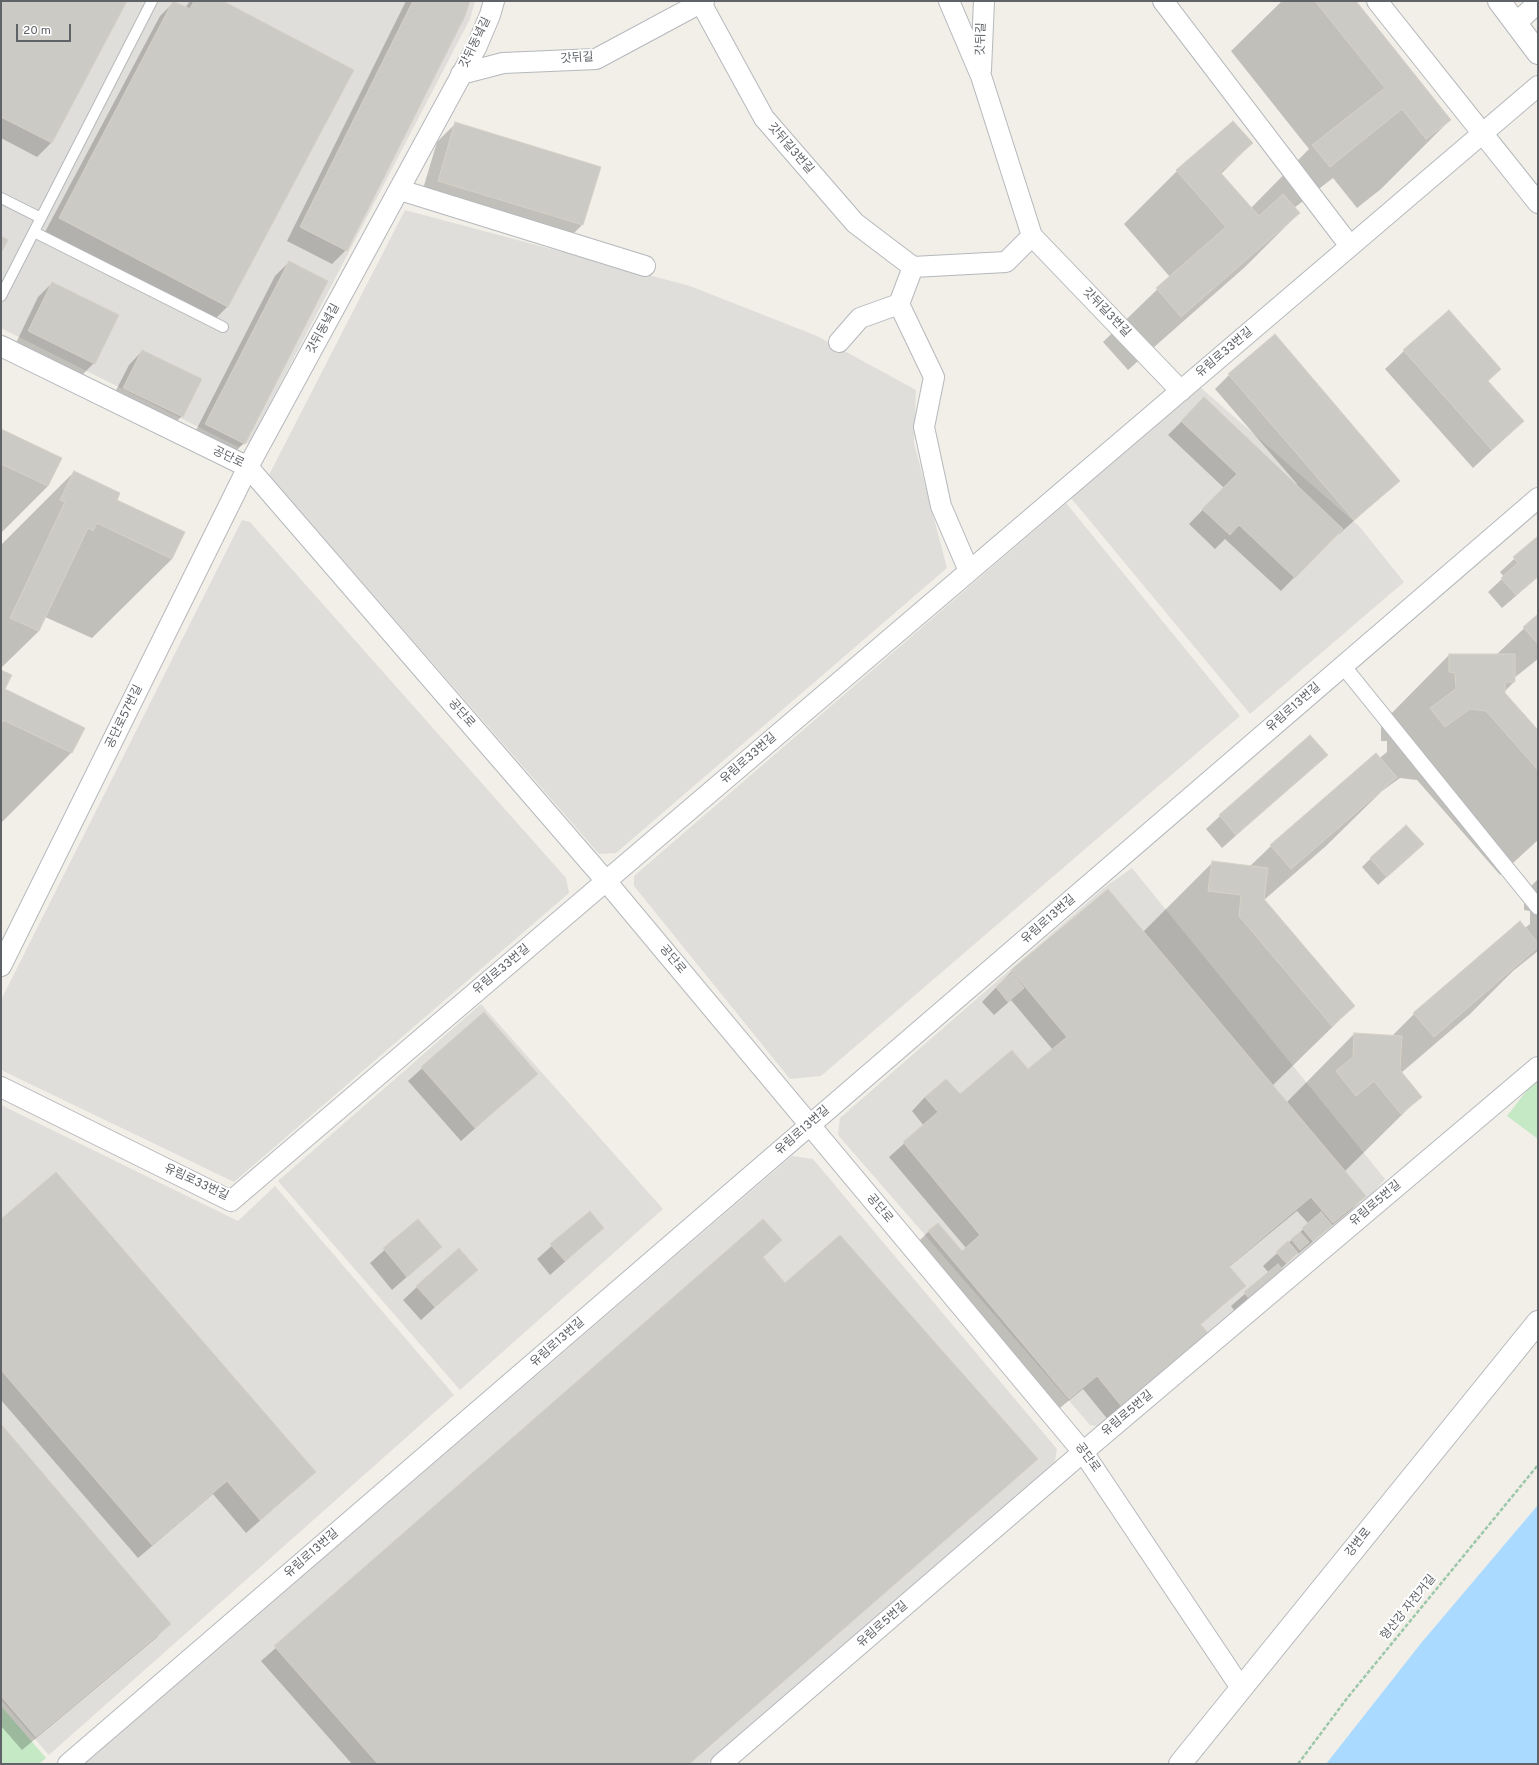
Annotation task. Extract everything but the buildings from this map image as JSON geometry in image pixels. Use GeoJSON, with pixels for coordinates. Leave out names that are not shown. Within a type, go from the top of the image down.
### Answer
{"type":"FeatureCollection","features":[{"type":"Feature","properties":{"kind":"street","name":"갓뒤동녘길"},"geometry":{"type":"LineString","coordinates":[[248,467],[400,190],[479,42],[490,16],[494,1]]}},
{"type":"Feature","properties":{"kind":"street","name":"갓뒤길3번길"},"geometry":{"type":"LineString","coordinates":[[949,1],[981,76],[1032,236],[1181,390]]}},
{"type":"Feature","properties":{"kind":"street","name":"갓뒤길"},"geometry":{"type":"LineString","coordinates":[[981,76],[984,1]]}},
{"type":"Feature","properties":{"kind":"street"},"geometry":{"type":"LineString","coordinates":[[1163,1],[1350,246]]}},
{"type":"Feature","properties":{"kind":"street"},"geometry":{"type":"LineString","coordinates":[[1377,1],[1481,134],[1538,203]]}},
{"type":"Feature","properties":{"kind":"street"},"geometry":{"type":"LineString","coordinates":[[1499,1],[1538,53]]}},
{"type":"Feature","properties":{"kind":"street","name":"갓뒤길"},"geometry":{"type":"LineString","coordinates":[[461,74],[503,63],[596,59],[702,2]]}},
{"type":"Feature","properties":{"kind":"street","name":"갓뒤길3번길"},"geometry":{"type":"LineString","coordinates":[[702,2],[764,118],[855,223],[913,267]]}},
{"type":"Feature","properties":{"kind":"street"},"geometry":{"type":"LineString","coordinates":[[1516,23],[1538,3]]}},
{"type":"Feature","properties":{"kind":"street","name":"유림로33번길"},"geometry":{"type":"LineString","coordinates":[[1,1087],[231,1201],[1538,86]]}},
{"type":"Feature","properties":{"kind":"street"},"geometry":{"type":"LineString","coordinates":[[400,190],[645,266]]}},
{"type":"Feature","properties":{"kind":"street"},"geometry":{"type":"LineString","coordinates":[[969,572],[941,506],[924,427],[934,377],[899,304],[913,267],[1006,262],[1032,236]]}},
{"type":"Feature","properties":{"kind":"street"},"geometry":{"type":"LineString","coordinates":[[839,342],[860,318],[899,304]]}},
{"type":"Feature","properties":{"kind":"street","name":"공단로"},"geometry":{"type":"LineString","coordinates":[[1,346],[248,467],[606,882],[1083,1452],[1241,1688]]}},
{"type":"Feature","properties":{"kind":"street","name":"공단로57번길"},"geometry":{"type":"LineString","coordinates":[[1,966],[248,467]]}},
{"type":"Feature","properties":{"kind":"street","name":"유림로13번길"},"geometry":{"type":"LineString","coordinates":[[68,1764],[1538,498]]}},
{"type":"Feature","properties":{"kind":"street"},"geometry":{"type":"LineString","coordinates":[[1343,666],[1538,907]]}},
{"type":"Feature","properties":{"kind":"street","name":"유림로5번길"},"geometry":{"type":"LineString","coordinates":[[721,1764],[1083,1452],[1538,1067]]}},
{"type":"Feature","properties":{"kind":"street","name":"강변로"},"geometry":{"type":"LineString","coordinates":[[1180,1764],[1538,1322]]}},
{"type":"Feature","properties":{"kind":"lane"},"geometry":{"type":"LineString","coordinates":[[1,296],[152,1]]}},
{"type":"Feature","properties":{"kind":"lane"},"geometry":{"type":"LineString","coordinates":[[1,198],[41,218]]}},
{"type":"Feature","properties":{"kind":"lane"},"geometry":{"type":"LineString","coordinates":[[34,232],[223,327]]}},
{"type":"Feature","properties":{"kind":"path","name":"형산강 자전거길"},"geometry":{"type":"LineString","coordinates":[[1298,1764],[1348,1697],[1538,1465]]}},
{"type":"Feature","properties":{"kind":"shaded area"},"geometry":{"type":"Polygon","coordinates":[[[1,1],[475,1],[470,19],[250,442],[238,447],[1,328],[1,1]]]}},
{"type":"Feature","properties":{"kind":"shaded area"},"geometry":{"type":"Polygon","coordinates":[[[405,210],[690,286],[817,336],[916,390],[914,443],[947,568],[616,853],[599,854],[269,475],[405,210]]]}},
{"type":"Feature","properties":{"kind":"shaded area"},"geometry":{"type":"Polygon","coordinates":[[[1200,387],[1359,526],[1404,582],[1250,714],[1071,498],[1200,387]]]}},
{"type":"Feature","properties":{"kind":"shaded area"},"geometry":{"type":"Polygon","coordinates":[[[1066,503],[1240,716],[821,1076],[790,1079],[634,886],[634,876],[1066,503]]]}},
{"type":"Feature","properties":{"kind":"shaded area"},"geometry":{"type":"Polygon","coordinates":[[[242,520],[250,522],[566,878],[569,893],[234,1182],[1,1070],[1,1000],[242,520]]]}},
{"type":"Feature","properties":{"kind":"shaded area"},"geometry":{"type":"Polygon","coordinates":[[[1132,868],[1385,1179],[1367,1200],[1104,1428],[1090,1425],[838,1135],[840,1118],[1105,887],[1132,868]]]}},
{"type":"Feature","properties":{"kind":"shaded area"},"geometry":{"type":"Polygon","coordinates":[[[481,1004],[663,1209],[460,1390],[278,1181],[481,1004]]]}},
{"type":"Feature","properties":{"kind":"shaded area"},"geometry":{"type":"Polygon","coordinates":[[[1,1105],[238,1221],[275,1186],[454,1395],[49,1755],[1,1700],[1,1105]]]}},
{"type":"Feature","properties":{"kind":"shaded area"},"geometry":{"type":"Polygon","coordinates":[[[792,1156],[813,1159],[1057,1449],[1054,1467],[707,1764],[84,1764],[792,1156]]]}},
{"type":"Feature","properties":{"kind":"green space"},"geometry":{"type":"Polygon","coordinates":[[[1538,1081],[1538,1139],[1507,1116],[1528,1089],[1538,1081]]]}},
{"type":"Feature","properties":{"kind":"green space"},"geometry":{"type":"Polygon","coordinates":[[[1,1706],[46,1758],[39,1764],[1,1764],[1,1706]]]}},
{"type":"Feature","properties":{"kind":"water"},"geometry":{"type":"Polygon","coordinates":[[[1538,1505],[1538,1764],[1326,1764],[1422,1642],[1538,1505]]]}}]}
